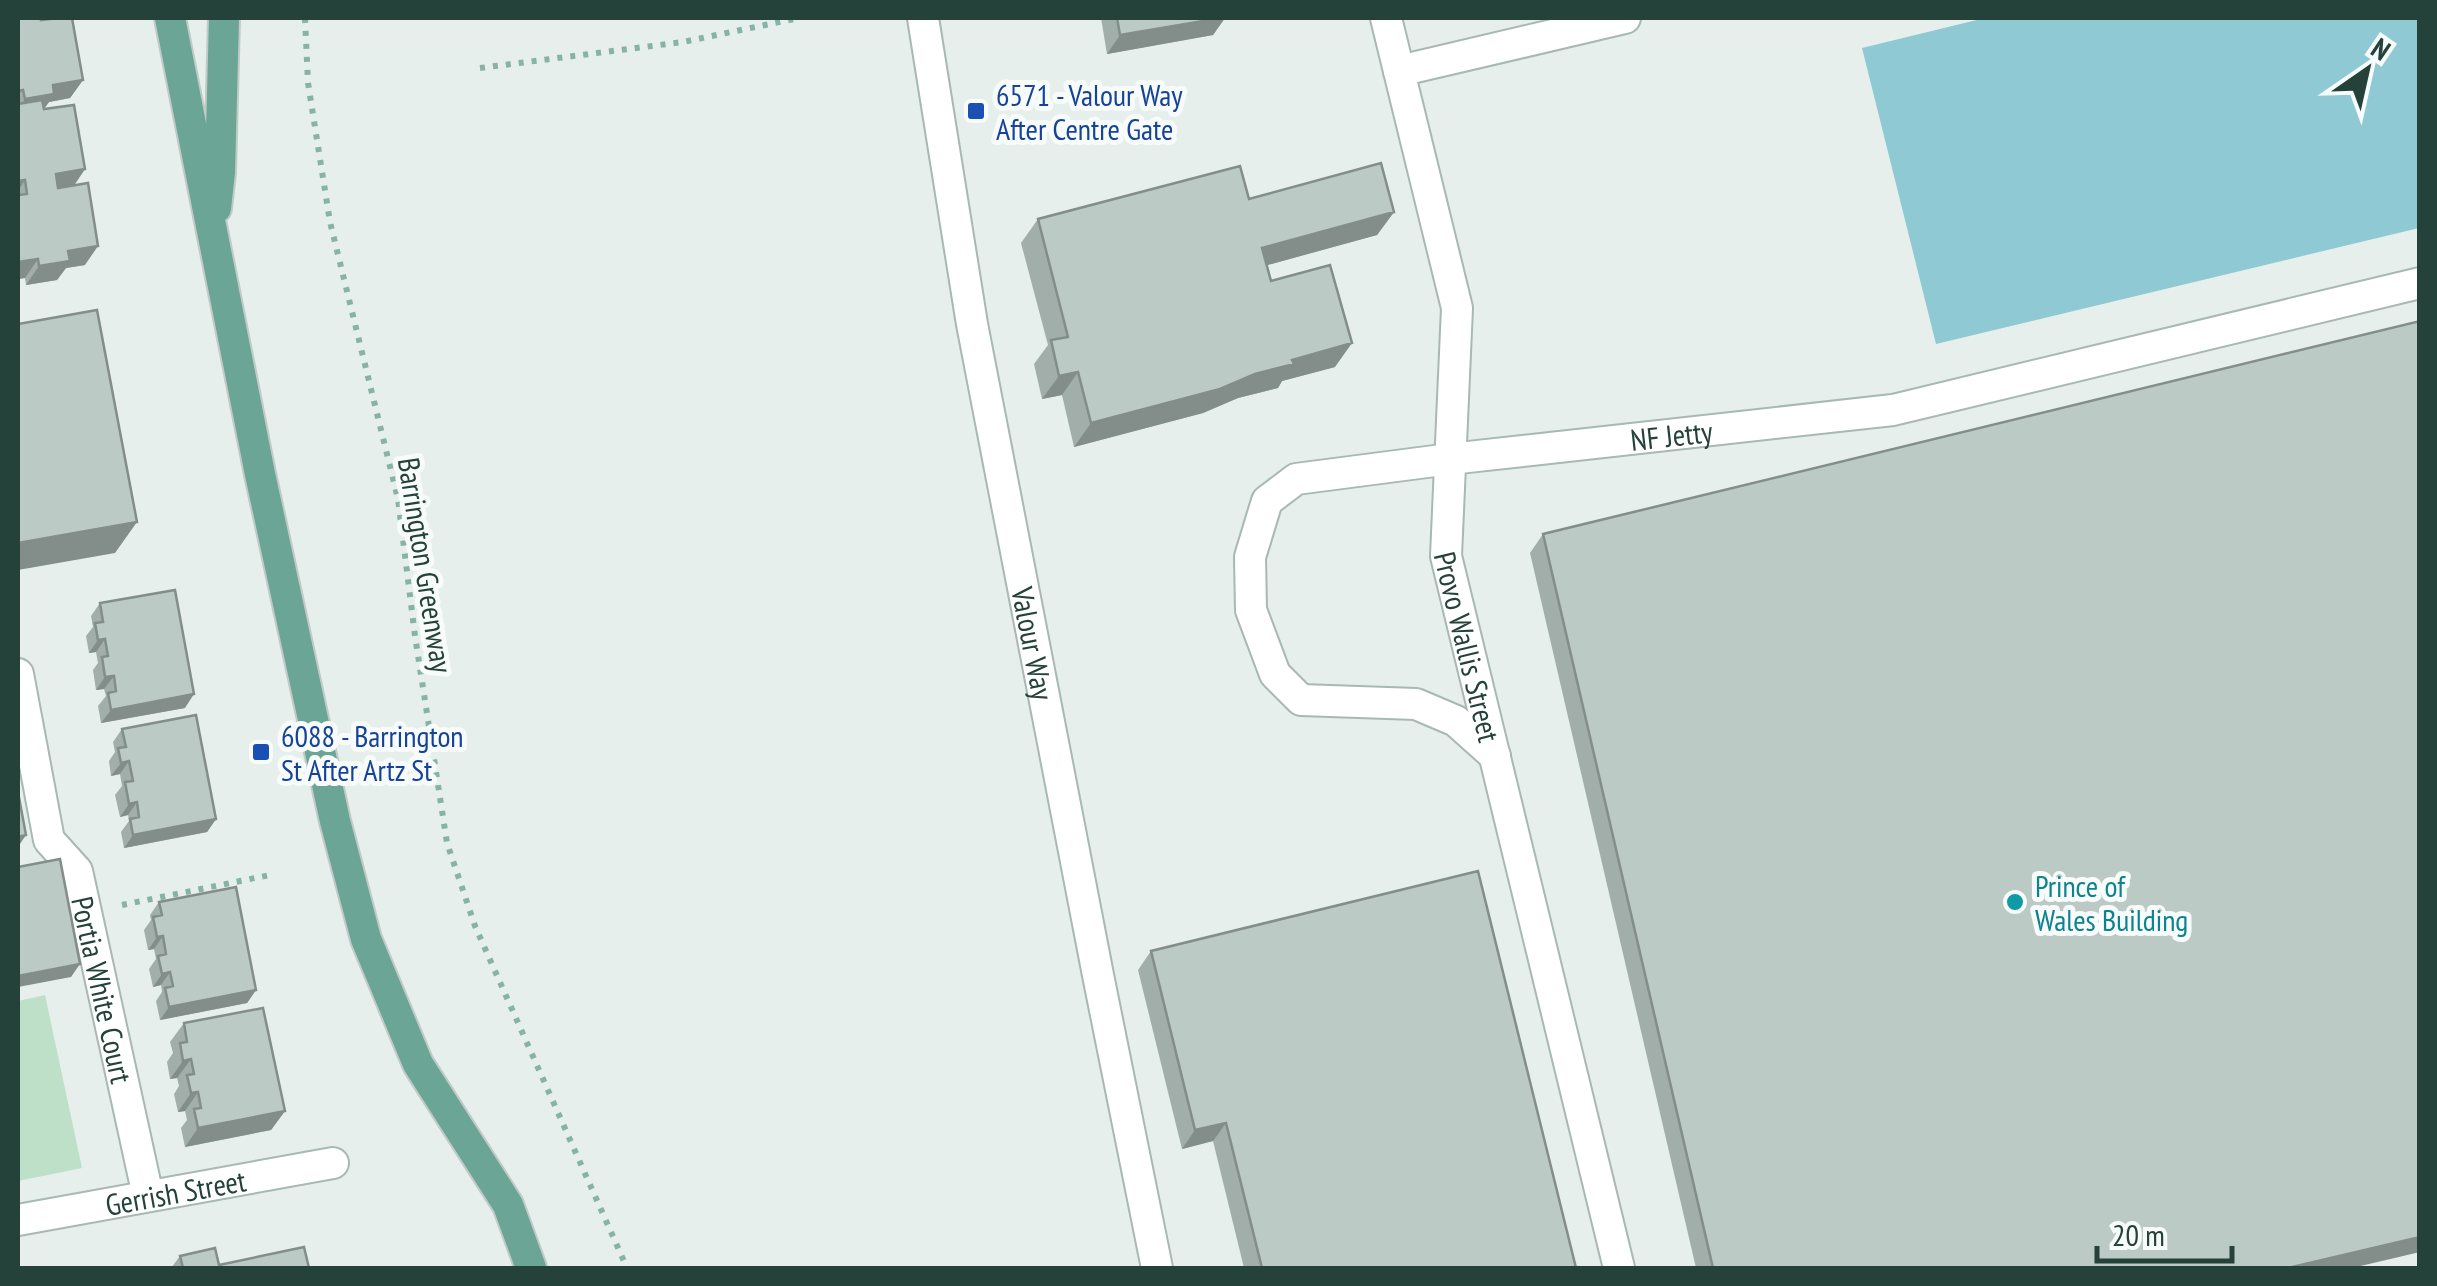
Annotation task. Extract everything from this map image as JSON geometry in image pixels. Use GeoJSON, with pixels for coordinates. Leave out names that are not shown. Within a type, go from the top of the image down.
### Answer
{"type":"FeatureCollection","features":[{"type":"Feature","properties":{"kind":"main road"},"geometry":{"type":"LineString","coordinates":[[170,18],[260,474],[330,802],[366,939],[418,1064],[508,1206],[531,1268]]}},
{"type":"Feature","properties":{"kind":"main road"},"geometry":{"type":"LineString","coordinates":[[212,236],[220,172],[224,18]]}},
{"type":"Feature","properties":{"kind":"street","name":"Valour Way"},"geometry":{"type":"LineString","coordinates":[[922,18],[972,324],[1157,1268]]}},
{"type":"Feature","properties":{"kind":"street","name":"Provo Wallis Street"},"geometry":{"type":"LineString","coordinates":[[1386,18],[1457,308],[1446,556],[1619,1268]]}},
{"type":"Feature","properties":{"kind":"street"},"geometry":{"type":"LineString","coordinates":[[1399,71],[1625,18]]}},
{"type":"Feature","properties":{"kind":"street","name":"NF Jetty"},"geometry":{"type":"LineString","coordinates":[[1495,756],[1456,721],[1416,704],[1300,700],[1275,674],[1251,610],[1250,557],[1267,502],[1296,479],[1893,410],[2420,283]]}},
{"type":"Feature","properties":{"kind":"street","name":"Portia White Court"},"geometry":{"type":"LineString","coordinates":[[18,674],[49,840],[77,871],[148,1196]]}},
{"type":"Feature","properties":{"kind":"street","name":"Gerrish Street"},"geometry":{"type":"LineString","coordinates":[[18,1220],[333,1163]]}},
{"type":"Feature","properties":{"kind":"path","name":"Barrington Greenway"},"geometry":{"type":"LineString","coordinates":[[306,18],[308,84],[330,222],[398,499],[448,843],[475,926],[627,1268]]}},
{"type":"Feature","properties":{"kind":"path"},"geometry":{"type":"LineString","coordinates":[[480,68],[683,42],[798,18]]}},
{"type":"Feature","properties":{"kind":"path"},"geometry":{"type":"LineString","coordinates":[[146,900],[270,875]]}},
{"type":"Feature","properties":{"kind":"green space"},"geometry":{"type":"Polygon","coordinates":[[[45,995],[82,1168],[18,1181],[18,1001],[45,995]]]}},
{"type":"Feature","properties":{"kind":"water"},"geometry":{"type":"Polygon","coordinates":[[[1985,18],[2419,18],[2419,228],[1936,344],[1862,48],[1985,18]]]}},
{"type":"Feature","properties":{"kind":"building"},"geometry":{"type":"Polygon","coordinates":[[[18,18],[72,18],[83,80],[53,85],[54,94],[25,99],[23,90],[18,91],[18,18]]]}},
{"type":"Feature","properties":{"kind":"building"},"geometry":{"type":"Polygon","coordinates":[[[1117,18],[1221,18],[1120,35],[1117,18]]]}},
{"type":"Feature","properties":{"kind":"building"},"geometry":{"type":"Polygon","coordinates":[[[42,100],[44,109],[74,105],[85,169],[56,174],[58,188],[88,183],[98,246],[68,251],[70,261],[39,266],[38,259],[18,262],[18,195],[27,194],[25,180],[18,181],[18,104],[42,100]]]}},
{"type":"Feature","properties":{"kind":"building"},"geometry":{"type":"Polygon","coordinates":[[[1381,163],[1394,212],[1262,248],[1271,281],[1330,265],[1352,343],[1292,360],[1294,364],[1255,374],[1220,389],[1091,423],[1078,372],[1059,376],[1051,340],[1068,337],[1038,219],[1240,166],[1249,199],[1381,163]]]}},
{"type":"Feature","properties":{"kind":"building"},"geometry":{"type":"Polygon","coordinates":[[[97,310],[137,522],[18,543],[18,324],[97,310]]]}},
{"type":"Feature","properties":{"kind":"building","name":"Prince of Wales Building"},"geometry":{"type":"Polygon","coordinates":[[[2420,321],[2420,1237],[2288,1268],[1713,1268],[1543,534],[2420,321]]]}},
{"type":"Feature","properties":{"kind":"building"},"geometry":{"type":"Polygon","coordinates":[[[175,590],[194,694],[111,710],[108,693],[116,691],[114,676],[105,677],[105,639],[98,640],[95,623],[103,622],[100,603],[175,590]]]}},
{"type":"Feature","properties":{"kind":"building"},"geometry":{"type":"Polygon","coordinates":[[[196,715],[216,819],[133,835],[130,819],[139,817],[137,802],[129,804],[125,782],[133,781],[129,761],[121,763],[118,748],[126,747],[122,729],[196,715]]]}},
{"type":"Feature","properties":{"kind":"building"},"geometry":{"type":"Polygon","coordinates":[[[18,792],[26,835],[18,837],[18,792]]]}},
{"type":"Feature","properties":{"kind":"building"},"geometry":{"type":"Polygon","coordinates":[[[60,859],[80,964],[18,976],[18,867],[60,859]]]}},
{"type":"Feature","properties":{"kind":"building"},"geometry":{"type":"Polygon","coordinates":[[[1478,871],[1576,1268],[1262,1268],[1226,1123],[1195,1130],[1151,951],[1478,871]]]}},
{"type":"Feature","properties":{"kind":"building"},"geometry":{"type":"Polygon","coordinates":[[[236,887],[256,990],[169,1007],[165,988],[173,986],[170,972],[162,974],[158,956],[166,954],[163,936],[157,937],[153,917],[162,915],[159,902],[236,887]]]}},
{"type":"Feature","properties":{"kind":"building"},"geometry":{"type":"Polygon","coordinates":[[[263,1008],[285,1111],[198,1128],[194,1109],[201,1108],[198,1092],[191,1093],[187,1075],[194,1074],[191,1059],[183,1061],[180,1043],[187,1042],[184,1023],[263,1008]]]}},
{"type":"Feature","properties":{"kind":"building"},"geometry":{"type":"Polygon","coordinates":[[[304,1247],[309,1268],[183,1268],[180,1256],[215,1248],[219,1265],[304,1247]]]}},
{"type":"Feature","properties":{"kind":"place","name":"6571 - Valour Way After Centre Gate"},"geometry":{"type":"Point","coordinates":[976,111]}},
{"type":"Feature","properties":{"kind":"place","name":"6088 - Barrington St After Artz St"},"geometry":{"type":"Point","coordinates":[261,752]}},
{"type":"Feature","properties":{"kind":"place","name":"Prince of Wales Building"},"geometry":{"type":"Point","coordinates":[2015,902]}}]}
